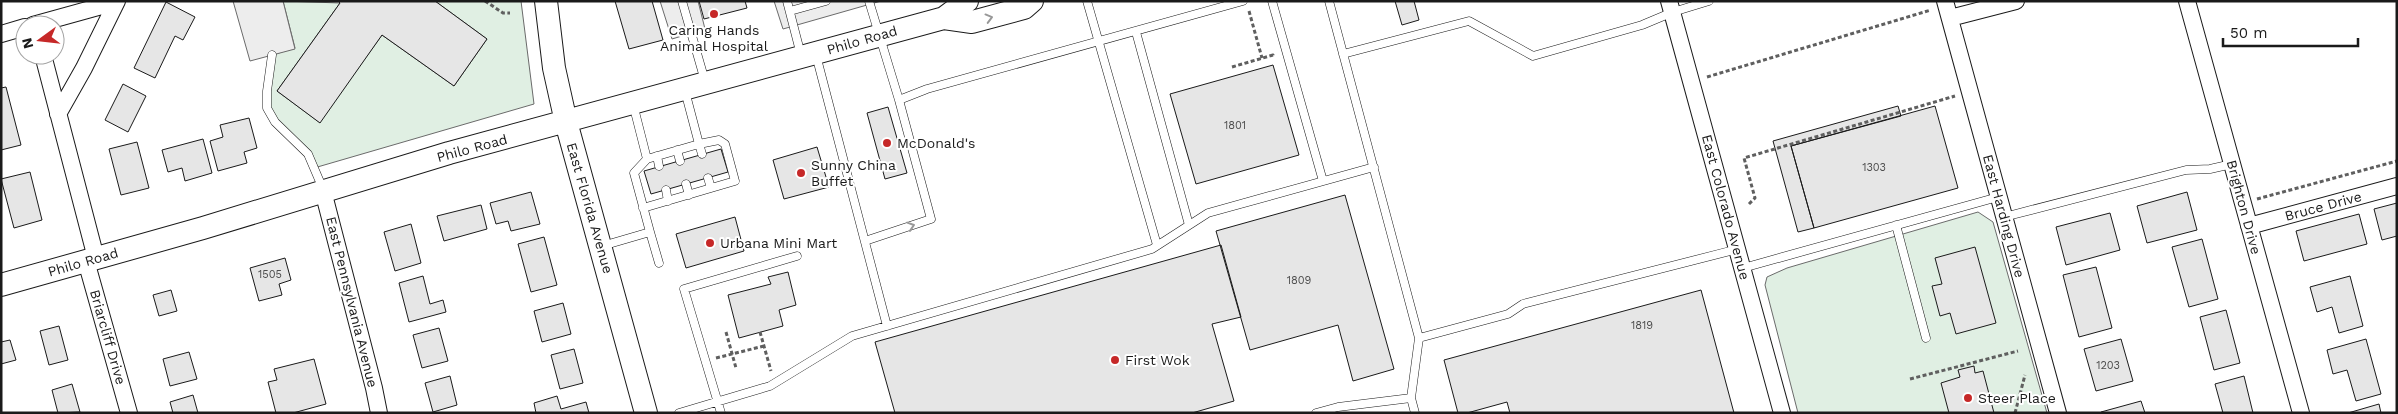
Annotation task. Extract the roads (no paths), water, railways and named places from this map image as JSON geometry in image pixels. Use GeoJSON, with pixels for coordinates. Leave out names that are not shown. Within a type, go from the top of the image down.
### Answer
{"type":"FeatureCollection","features":[{"type":"Feature","properties":{"kind":"main road","name":"East Florida Avenue"},"geometry":{"type":"LineString","coordinates":[[546,1],[554,68],[566,122],[646,413]]}},
{"type":"Feature","properties":{"kind":"main road","name":"Philo Road"},"geometry":{"type":"LineString","coordinates":[[1,285],[449,153],[944,18],[967,1]]}},
{"type":"Feature","properties":{"kind":"main road","name":"Philo Road"},"geometry":{"type":"LineString","coordinates":[[944,18],[972,22],[1024,8],[1032,1]]}},
{"type":"Feature","properties":{"kind":"street","name":"Brighton Drive"},"geometry":{"type":"LineString","coordinates":[[2187,1],[2301,413]]}},
{"type":"Feature","properties":{"kind":"street"},"geometry":{"type":"LineString","coordinates":[[65,16],[117,2]]}},
{"type":"Feature","properties":{"kind":"street"},"geometry":{"type":"LineString","coordinates":[[58,114],[117,2]]}},
{"type":"Feature","properties":{"kind":"street"},"geometry":{"type":"LineString","coordinates":[[1947,8],[2012,2]]}},
{"type":"Feature","properties":{"kind":"street","name":"East Colorado Avenue"},"geometry":{"type":"LineString","coordinates":[[1671,7],[1782,413]]}},
{"type":"Feature","properties":{"kind":"street","name":"East Harding Drive"},"geometry":{"type":"LineString","coordinates":[[1947,8],[2058,413]]}},
{"type":"Feature","properties":{"kind":"street"},"geometry":{"type":"LineString","coordinates":[[1,34],[15,30]]}},
{"type":"Feature","properties":{"kind":"street","name":"Briarcliff Drive"},"geometry":{"type":"LineString","coordinates":[[46,65],[129,413]]}},
{"type":"Feature","properties":{"kind":"street","name":"Bruce Drive"},"geometry":{"type":"LineString","coordinates":[[2249,226],[2397,186]]}},
{"type":"Feature","properties":{"kind":"street","name":"East Pennsylvania Avenue"},"geometry":{"type":"LineString","coordinates":[[323,191],[379,413]]}},
{"type":"Feature","properties":{"kind":"lane"},"geometry":{"type":"LineString","coordinates":[[682,1],[695,86],[699,144],[702,154]]}},
{"type":"Feature","properties":{"kind":"lane"},"geometry":{"type":"LineString","coordinates":[[787,1],[809,55],[865,241],[887,326]]}},
{"type":"Feature","properties":{"kind":"lane"},"geometry":{"type":"LineString","coordinates":[[790,11],[826,1]]}},
{"type":"Feature","properties":{"kind":"lane"},"geometry":{"type":"LineString","coordinates":[[865,241],[931,219],[899,100],[869,1]]}},
{"type":"Feature","properties":{"kind":"lane"},"geometry":{"type":"LineString","coordinates":[[1087,1],[1158,245]]}},
{"type":"Feature","properties":{"kind":"lane"},"geometry":{"type":"LineString","coordinates":[[899,100],[927,89],[1243,1]]}},
{"type":"Feature","properties":{"kind":"lane"},"geometry":{"type":"LineString","coordinates":[[1272,1],[1323,181]]}},
{"type":"Feature","properties":{"kind":"lane"},"geometry":{"type":"LineString","coordinates":[[1329,1],[1419,338],[1411,398],[1415,413]]}},
{"type":"Feature","properties":{"kind":"lane"},"geometry":{"type":"LineString","coordinates":[[1343,54],[1469,21],[1533,56],[1642,25],[1671,7],[1709,1]]}},
{"type":"Feature","properties":{"kind":"lane"},"geometry":{"type":"LineString","coordinates":[[1136,32],[1189,225]]}},
{"type":"Feature","properties":{"kind":"lane"},"geometry":{"type":"LineString","coordinates":[[272,55],[267,91],[267,108],[275,122],[308,154],[323,191]]}},
{"type":"Feature","properties":{"kind":"lane"},"geometry":{"type":"LineString","coordinates":[[633,104],[647,159]]}},
{"type":"Feature","properties":{"kind":"lane"},"geometry":{"type":"LineString","coordinates":[[643,208],[735,181],[725,144],[719,140],[647,159],[634,173],[643,208],[659,263]]}},
{"type":"Feature","properties":{"kind":"lane"},"geometry":{"type":"LineString","coordinates":[[677,150],[680,161]]}},
{"type":"Feature","properties":{"kind":"lane"},"geometry":{"type":"LineString","coordinates":[[657,156],[659,166]]}},
{"type":"Feature","properties":{"kind":"lane"},"geometry":{"type":"LineString","coordinates":[[2004,217],[2186,170],[2210,169],[2232,164]]}},
{"type":"Feature","properties":{"kind":"lane"},"geometry":{"type":"LineString","coordinates":[[679,413],[774,384],[852,336],[1152,249],[1208,213],[1374,167]]}},
{"type":"Feature","properties":{"kind":"lane"},"geometry":{"type":"LineString","coordinates":[[708,178],[711,188]]}},
{"type":"Feature","properties":{"kind":"lane"},"geometry":{"type":"LineString","coordinates":[[686,184],[689,195]]}},
{"type":"Feature","properties":{"kind":"lane"},"geometry":{"type":"LineString","coordinates":[[666,190],[668,201]]}},
{"type":"Feature","properties":{"kind":"lane"},"geometry":{"type":"LineString","coordinates":[[1743,268],[1998,197]]}},
{"type":"Feature","properties":{"kind":"lane"},"geometry":{"type":"LineString","coordinates":[[1896,225],[1926,338]]}},
{"type":"Feature","properties":{"kind":"lane"},"geometry":{"type":"LineString","coordinates":[[600,246],[650,232]]}},
{"type":"Feature","properties":{"kind":"lane"},"geometry":{"type":"LineString","coordinates":[[1419,338],[1508,314],[1523,304],[1738,249]]}},
{"type":"Feature","properties":{"kind":"lane"},"geometry":{"type":"LineString","coordinates":[[721,413],[684,289],[797,256]]}},
{"type":"Feature","properties":{"kind":"lane"},"geometry":{"type":"LineString","coordinates":[[1316,413],[1338,407],[1411,398]]}},
{"type":"Feature","properties":{"kind":"place","name":"Caring Hands Animal Hospital"},"geometry":{"type":"Point","coordinates":[714,14]}},
{"type":"Feature","properties":{"kind":"place","name":"McDonald's"},"geometry":{"type":"Point","coordinates":[887,143]}},
{"type":"Feature","properties":{"kind":"place","name":"Sunny China Buffet"},"geometry":{"type":"Point","coordinates":[801,173]}},
{"type":"Feature","properties":{"kind":"place","name":"Urbana Mini Mart"},"geometry":{"type":"Point","coordinates":[710,243]}},
{"type":"Feature","properties":{"kind":"place","name":"First Wok"},"geometry":{"type":"Point","coordinates":[1115,360]}},
{"type":"Feature","properties":{"kind":"place","name":"Steer Place"},"geometry":{"type":"Point","coordinates":[1968,398]}}]}
